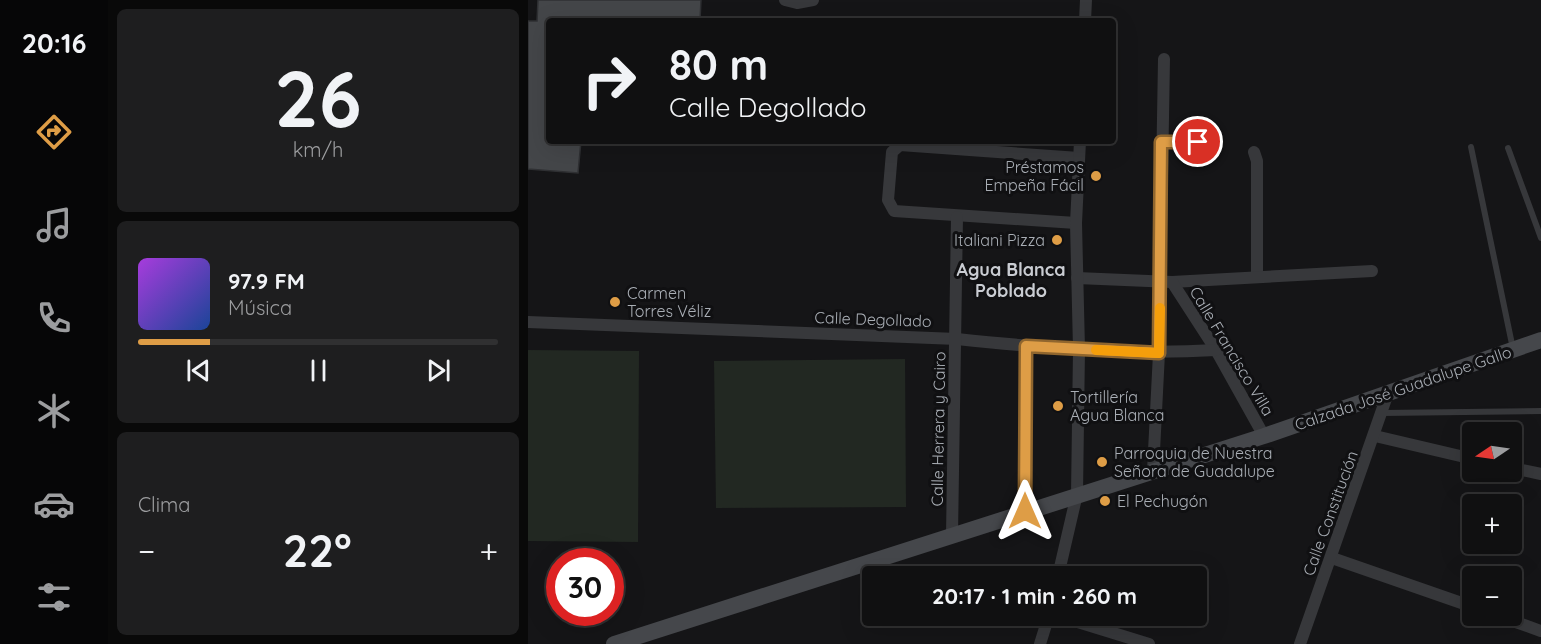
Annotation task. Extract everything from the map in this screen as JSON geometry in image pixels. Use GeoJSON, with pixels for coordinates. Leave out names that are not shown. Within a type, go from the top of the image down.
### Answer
{"type":"FeatureCollection","features":[{"type":"Feature","properties":{"kind":"street"},"geometry":{"type":"LineString","coordinates":[[785,0],[797,3],[813,0]]}},
{"type":"Feature","properties":{"kind":"street"},"geometry":{"type":"LineString","coordinates":[[1085,18],[1086,0]]}},
{"type":"Feature","properties":{"kind":"street"},"geometry":{"type":"LineString","coordinates":[[1153,471],[1159,353],[1166,282],[1161,142],[1164,59]]}},
{"type":"Feature","properties":{"kind":"street"},"geometry":{"type":"LineString","coordinates":[[1161,142],[1198,142]]}},
{"type":"Feature","properties":{"kind":"street"},"geometry":{"type":"LineString","coordinates":[[1060,566],[1077,494],[1080,349],[1076,223],[1080,144]]}},
{"type":"Feature","properties":{"kind":"street"},"geometry":{"type":"LineString","coordinates":[[1076,223],[957,217],[894,211],[890,207],[892,152],[895,147],[1080,158]]}},
{"type":"Feature","properties":{"kind":"street"},"geometry":{"type":"LineString","coordinates":[[1254,152],[1257,161],[1257,278]]}},
{"type":"Feature","properties":{"kind":"street","name":"Calle Herrera y Cairo"},"geometry":{"type":"LineString","coordinates":[[952,535],[957,339],[957,217]]}},
{"type":"Feature","properties":{"kind":"street"},"geometry":{"type":"LineString","coordinates":[[1077,278],[1166,282],[1372,271]]}},
{"type":"Feature","properties":{"kind":"street","name":"Calle Francisco Villa"},"geometry":{"type":"LineString","coordinates":[[1166,282],[1216,350],[1264,436]]}},
{"type":"Feature","properties":{"kind":"street","name":"Calle Degollado"},"geometry":{"type":"LineString","coordinates":[[528,322],[957,339],[1026,346],[1159,353],[1216,350]]}},
{"type":"Feature","properties":{"kind":"street","name":"Calzada José Guadalupe Gallo"},"geometry":{"type":"LineString","coordinates":[[614,644],[1264,436],[1541,340]]}},
{"type":"Feature","properties":{"kind":"street"},"geometry":{"type":"LineString","coordinates":[[1025,511],[1026,346]]}},
{"type":"Feature","properties":{"kind":"street","name":"Calle Constitución"},"geometry":{"type":"LineString","coordinates":[[1300,644],[1389,393]]}},
{"type":"Feature","properties":{"kind":"street"},"geometry":{"type":"LineString","coordinates":[[1375,436],[1462,456]]}},
{"type":"Feature","properties":{"kind":"street"},"geometry":{"type":"LineString","coordinates":[[1522,470],[1541,474]]}},
{"type":"Feature","properties":{"kind":"street"},"geometry":{"type":"LineString","coordinates":[[1332,558],[1462,603]]}},
{"type":"Feature","properties":{"kind":"street"},"geometry":{"type":"LineString","coordinates":[[1522,624],[1541,631]]}},
{"type":"Feature","properties":{"kind":"street"},"geometry":{"type":"LineString","coordinates":[[1040,644],[1046,626]]}},
{"type":"Feature","properties":{"kind":"street"},"geometry":{"type":"LineString","coordinates":[[1091,626],[1149,644]]}},
{"type":"Feature","properties":{"kind":"lane"},"geometry":{"type":"LineString","coordinates":[[1471,147],[1513,350]]}},
{"type":"Feature","properties":{"kind":"lane"},"geometry":{"type":"LineString","coordinates":[[1508,148],[1541,238]]}},
{"type":"Feature","properties":{"kind":"lane"},"geometry":{"type":"LineString","coordinates":[[1382,413],[1541,411]]}},
{"type":"Feature","properties":{"kind":"shaded area"},"geometry":{"type":"Polygon","coordinates":[[[528,350],[639,351],[638,542],[528,541],[528,350]]]}},
{"type":"Feature","properties":{"kind":"shaded area"},"geometry":{"type":"Polygon","coordinates":[[[905,359],[906,507],[716,508],[714,361],[905,359]]]}},
{"type":"Feature","properties":{"kind":"building"},"geometry":{"type":"Polygon","coordinates":[[[538,0],[701,0],[700,18],[546,18],[546,144],[581,144],[578,173],[528,169],[528,21],[537,21],[538,0]]]}},
{"type":"Feature","properties":{"kind":"slow traffic"},"geometry":{"type":"LineString","coordinates":[[1096,350],[1159,353],[1160,308]]}},
{"type":"Feature","properties":{"kind":"place","name":"Préstamos Empeña Fácil"},"geometry":{"type":"Point","coordinates":[1096,176]}},
{"type":"Feature","properties":{"kind":"place","name":"Italiani Pizza"},"geometry":{"type":"Point","coordinates":[1057,240]}},
{"type":"Feature","properties":{"kind":"place","name":"Carmen Torres Véliz"},"geometry":{"type":"Point","coordinates":[615,302]}},
{"type":"Feature","properties":{"kind":"place","name":"Tortillería Agua Blanca"},"geometry":{"type":"Point","coordinates":[1058,406]}},
{"type":"Feature","properties":{"kind":"place","name":"Parroquia de Nuestra Señora de Guadalupe"},"geometry":{"type":"Point","coordinates":[1102,462]}},
{"type":"Feature","properties":{"kind":"place","name":"El Pechugón"},"geometry":{"type":"Point","coordinates":[1105,501]}},
{"type":"Feature","properties":{"kind":"district","name":"Agua Blanca Poblado"},"geometry":{"type":"Point","coordinates":[1011,280]}},
{"type":"Feature","properties":{"kind":"route"},"geometry":{"type":"LineString","coordinates":[[1025,511],[1026,346],[1159,353],[1161,142],[1198,142]]}}]}
